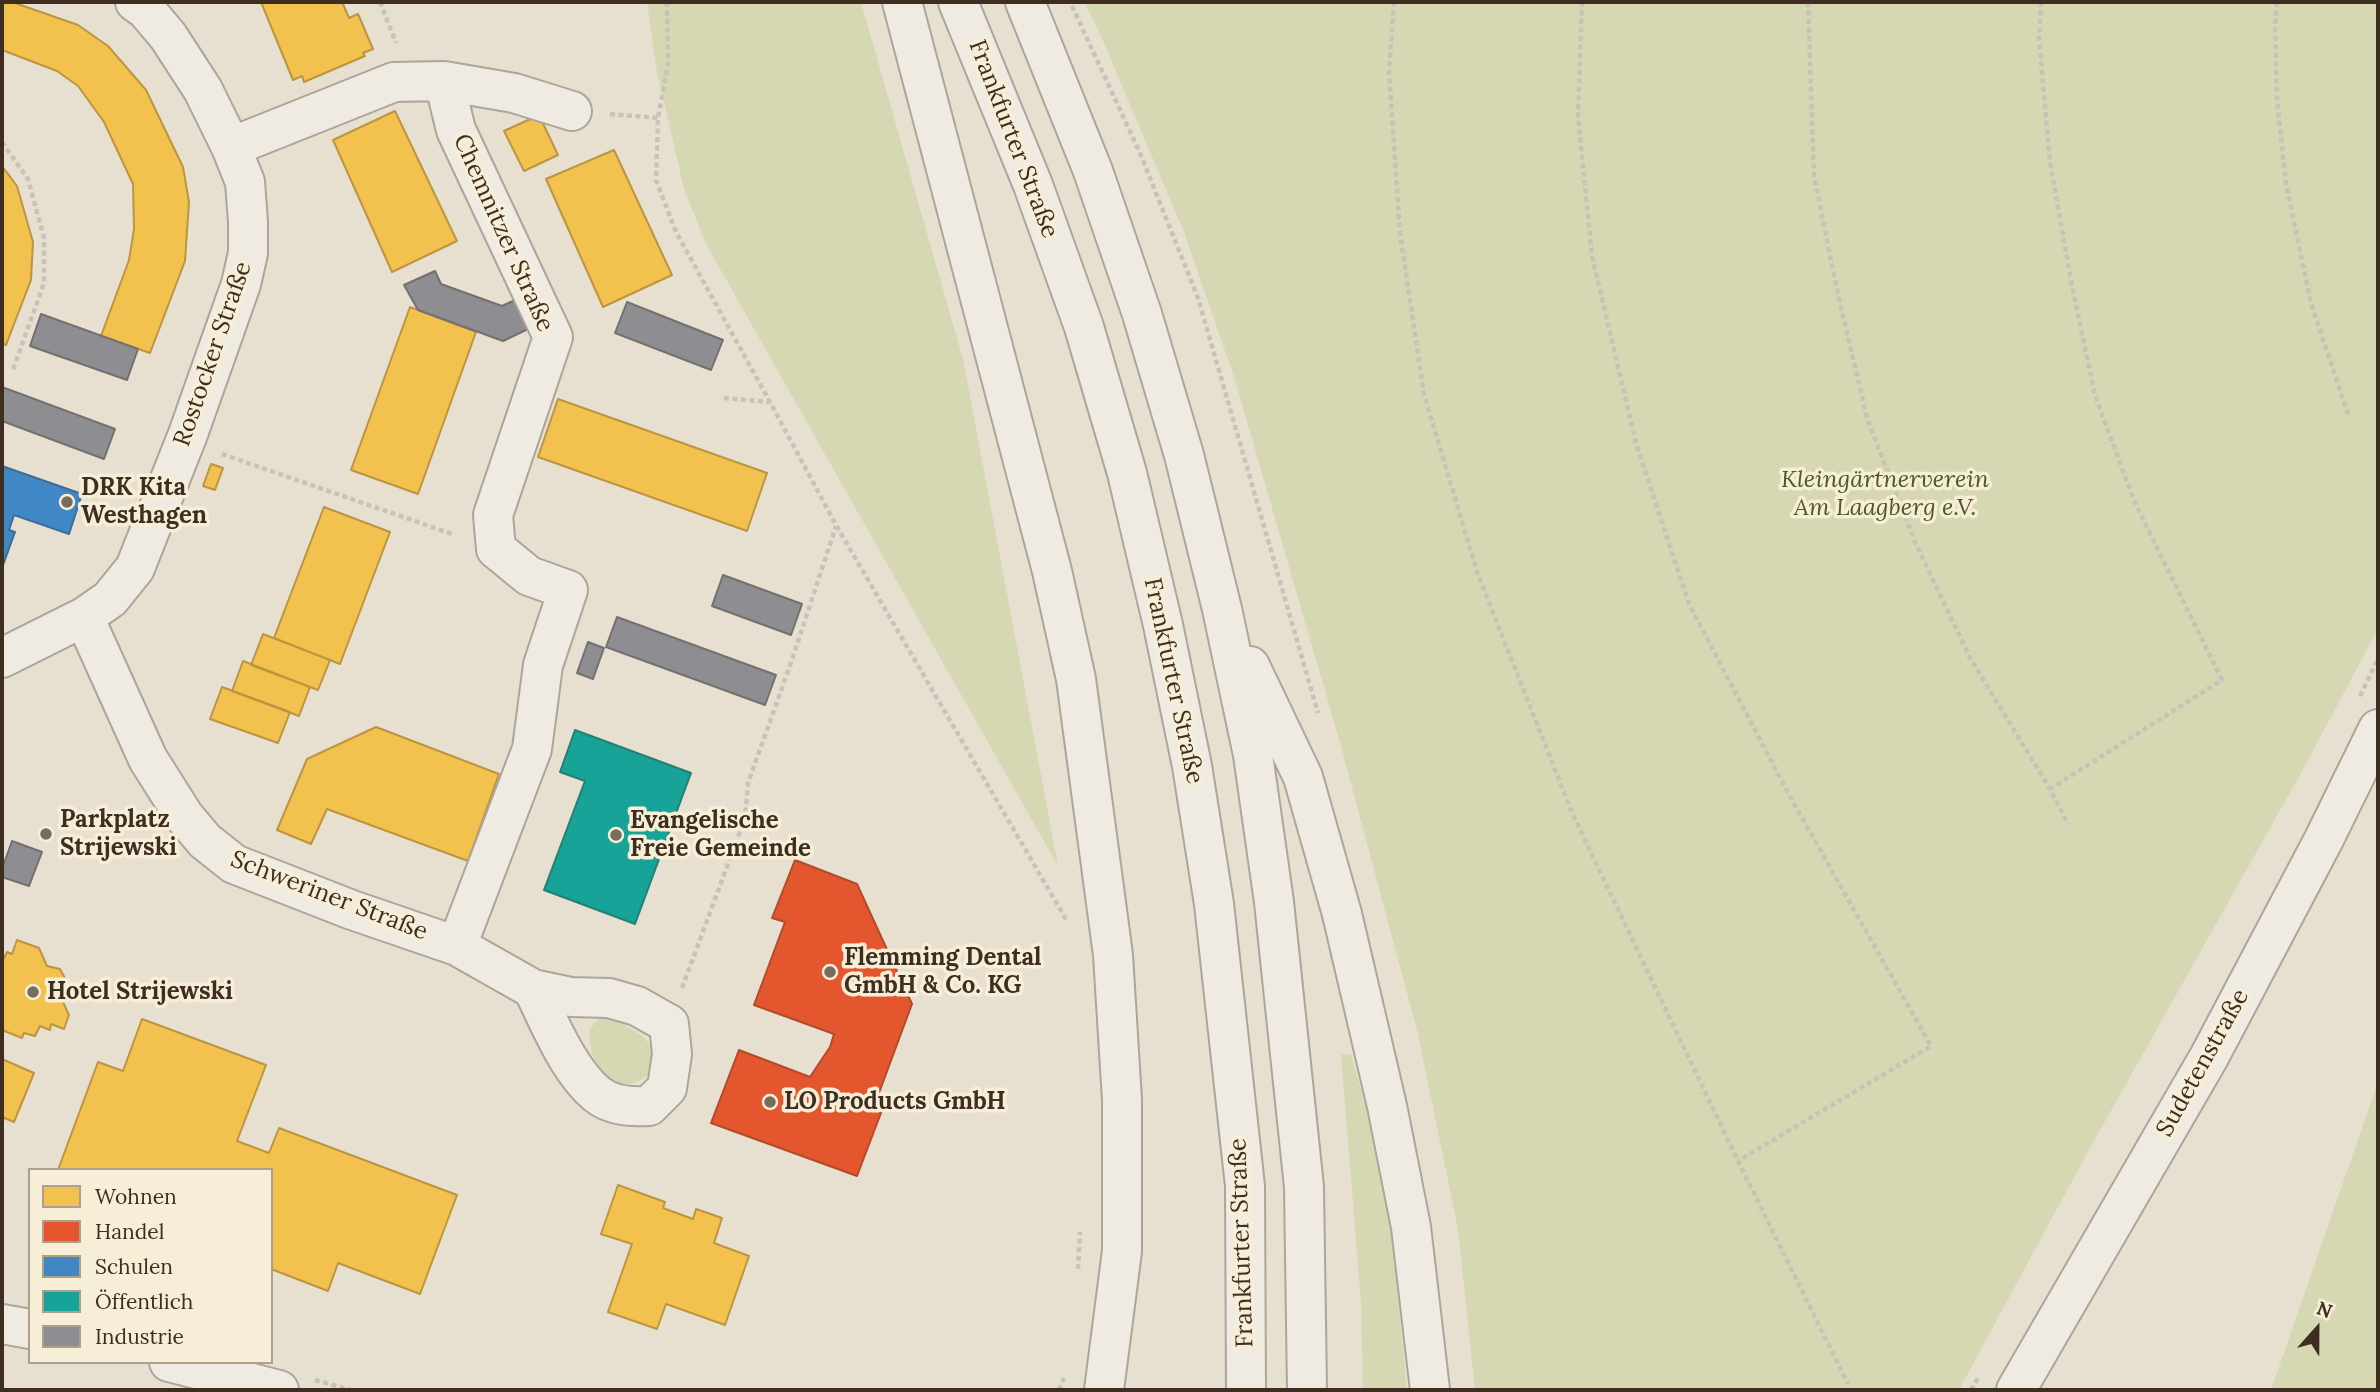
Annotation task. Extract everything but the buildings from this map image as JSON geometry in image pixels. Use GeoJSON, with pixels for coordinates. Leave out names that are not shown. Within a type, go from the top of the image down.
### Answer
{"type":"FeatureCollection","features":[{"type":"Feature","properties":{"kind":"street","name":"Rostocker Straße"},"geometry":{"type":"LineString","coordinates":[[2,658],[84,617],[110,599],[135,568],[185,441],[241,284],[248,253],[244,182],[231,147],[203,90],[169,36],[146,10],[135,2]]}},
{"type":"Feature","properties":{"kind":"street"},"geometry":{"type":"LineString","coordinates":[[902,2],[1052,571],[1076,679],[1112,955],[1122,1100],[1122,1251],[1104,1390]]}},
{"type":"Feature","properties":{"kind":"street","name":"Frankfurter Straße"},"geometry":{"type":"LineString","coordinates":[[958,2],[1033,184],[1083,327],[1127,473],[1187,740],[1214,904],[1245,1186],[1246,1390]]}},
{"type":"Feature","properties":{"kind":"street"},"geometry":{"type":"LineString","coordinates":[[1025,2],[1093,171],[1142,314],[1184,455],[1222,609],[1253,755],[1274,902],[1304,1187],[1307,1390]]}},
{"type":"Feature","properties":{"kind":"street"},"geometry":{"type":"LineString","coordinates":[[231,147],[394,82],[444,81],[514,93],[572,111]]}},
{"type":"Feature","properties":{"kind":"street","name":"Chemnitzer Straße"},"geometry":{"type":"LineString","coordinates":[[444,81],[456,130],[553,337],[493,515],[496,550]]}},
{"type":"Feature","properties":{"kind":"street"},"geometry":{"type":"LineString","coordinates":[[457,946],[531,749],[543,665],[568,590],[529,576],[496,550]]}},
{"type":"Feature","properties":{"kind":"street"},"geometry":{"type":"LineString","coordinates":[[1222,609],[1303,777],[1342,914],[1387,1106],[1411,1227],[1430,1390]]}},
{"type":"Feature","properties":{"kind":"street","name":"Schweriner Straße"},"geometry":{"type":"LineString","coordinates":[[84,617],[148,759],[184,816],[205,841],[234,864],[352,910],[457,946],[533,989],[571,997],[609,998],[637,1006],[669,1024]]}},
{"type":"Feature","properties":{"kind":"street","name":"Sudetenstraße"},"geometry":{"type":"LineString","coordinates":[[2016,1390],[2209,1057],[2323,841],[2378,729]]}},
{"type":"Feature","properties":{"kind":"street"},"geometry":{"type":"LineString","coordinates":[[533,989],[563,1050],[577,1071],[599,1096],[629,1108],[649,1106],[667,1088],[672,1054],[669,1024]]}},
{"type":"Feature","properties":{"kind":"street"},"geometry":{"type":"LineString","coordinates":[[2,1324],[28,1329]]}},
{"type":"Feature","properties":{"kind":"street"},"geometry":{"type":"LineString","coordinates":[[177,1364],[279,1390]]}},
{"type":"Feature","properties":{"kind":"path"},"geometry":{"type":"LineString","coordinates":[[667,2],[668,65],[657,118],[656,180],[676,232],[836,525],[1071,928]]}},
{"type":"Feature","properties":{"kind":"path"},"geometry":{"type":"LineString","coordinates":[[1394,2],[1389,72],[1399,219],[1424,394],[1477,572],[1573,815],[1848,1384]]}},
{"type":"Feature","properties":{"kind":"path"},"geometry":{"type":"LineString","coordinates":[[1582,2],[1578,116],[1592,257],[1636,443],[1689,604],[1788,793],[1931,1046],[1738,1161]]}},
{"type":"Feature","properties":{"kind":"path"},"geometry":{"type":"LineString","coordinates":[[1808,2],[1814,176],[1867,418],[1914,542],[1970,658],[2050,789],[2068,824]]}},
{"type":"Feature","properties":{"kind":"path"},"geometry":{"type":"LineString","coordinates":[[2041,2],[2039,39],[2050,162],[2095,395],[2134,503],[2222,680],[2050,789]]}},
{"type":"Feature","properties":{"kind":"path"},"geometry":{"type":"LineString","coordinates":[[2277,2],[2277,99],[2286,184],[2311,303],[2349,416]]}},
{"type":"Feature","properties":{"kind":"path"},"geometry":{"type":"LineString","coordinates":[[572,111],[657,118]]}},
{"type":"Feature","properties":{"kind":"path"},"geometry":{"type":"LineString","coordinates":[[2,142],[28,179],[44,238],[44,283],[13,370]]}},
{"type":"Feature","properties":{"kind":"path"},"geometry":{"type":"LineString","coordinates":[[724,398],[771,402]]}},
{"type":"Feature","properties":{"kind":"path"},"geometry":{"type":"LineString","coordinates":[[185,441],[496,550]]}},
{"type":"Feature","properties":{"kind":"path"},"geometry":{"type":"LineString","coordinates":[[669,1024],[744,818],[748,783],[836,525]]}},
{"type":"Feature","properties":{"kind":"path"},"geometry":{"type":"LineString","coordinates":[[1077,1279],[1081,1226]]}},
{"type":"Feature","properties":{"kind":"path"},"geometry":{"type":"LineString","coordinates":[[1059,1390],[1067,1369]]}},
{"type":"Feature","properties":{"kind":"green space"},"geometry":{"type":"Polygon","coordinates":[[[647,2],[861,2],[963,359],[1058,866],[706,244],[684,189],[656,67],[647,2]]]}},
{"type":"Feature","properties":{"kind":"green space","name":"Kleingärtnerverein Am Laagberg e.V."},"geometry":{"type":"Polygon","coordinates":[[[1084,2],[2378,2],[2378,629],[1959,1390],[1475,1390],[1458,1229],[1418,1034],[1339,739],[1234,377],[1184,232],[1084,2]]]}},
{"type":"Feature","properties":{"kind":"green space"},"geometry":{"type":"Polygon","coordinates":[[[599,1018],[632,1029],[647,1041],[654,1055],[651,1073],[637,1082],[625,1085],[606,1077],[593,1057],[590,1044],[589,1030],[599,1018]]]}},
{"type":"Feature","properties":{"kind":"green space"},"geometry":{"type":"Polygon","coordinates":[[[1351,1054],[1366,1108],[1392,1237],[1407,1390],[1363,1390],[1361,1303],[1341,1055],[1351,1054]]]}},
{"type":"Feature","properties":{"kind":"green space"},"geometry":{"type":"Polygon","coordinates":[[[2378,1082],[2378,1390],[2271,1390],[2378,1082]]]}},
{"type":"Feature","properties":{"kind":"place","name":"DRK Kita Westhagen"},"geometry":{"type":"Point","coordinates":[67,502]}},
{"type":"Feature","properties":{"kind":"place","name":"Parkplatz Strijewski"},"geometry":{"type":"Point","coordinates":[46,834]}},
{"type":"Feature","properties":{"kind":"place","name":"Evangelische Freie Gemeinde"},"geometry":{"type":"Point","coordinates":[616,835]}},
{"type":"Feature","properties":{"kind":"place","name":"Flemming Dental GmbH & Co. KG"},"geometry":{"type":"Point","coordinates":[830,972]}},
{"type":"Feature","properties":{"kind":"place","name":"Hotel Strijewski"},"geometry":{"type":"Point","coordinates":[33,992]}},
{"type":"Feature","properties":{"kind":"place","name":"LO Products GmbH"},"geometry":{"type":"Point","coordinates":[770,1102]}}]}
